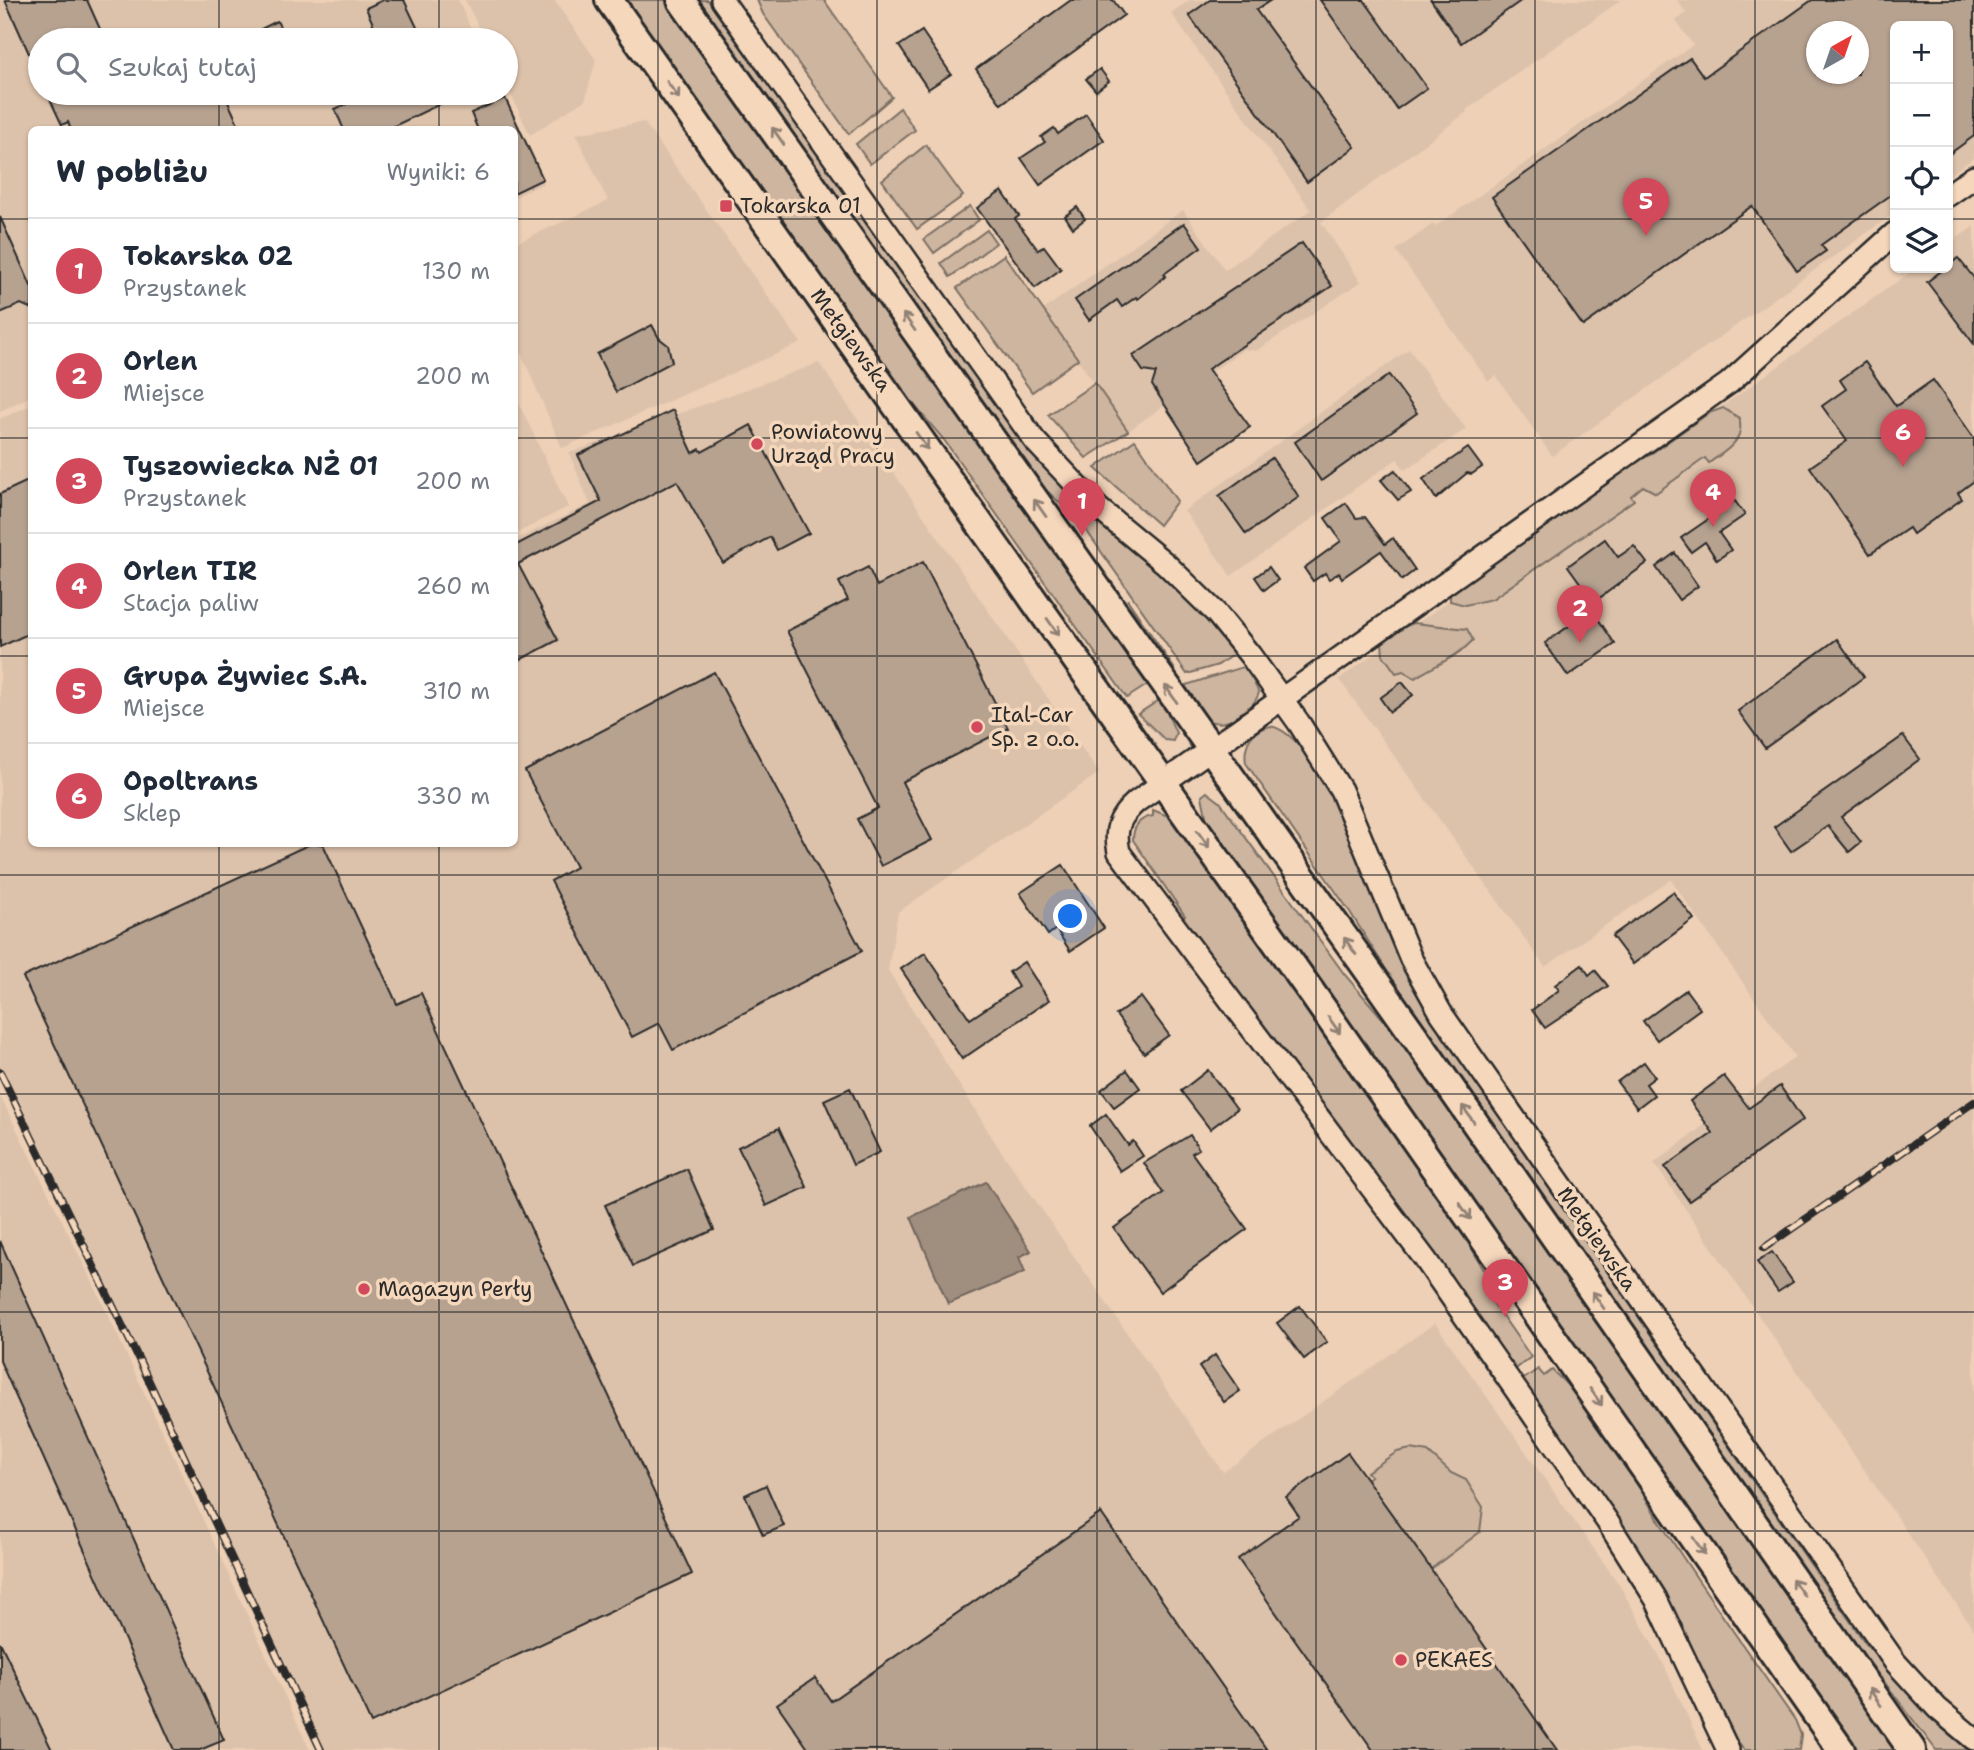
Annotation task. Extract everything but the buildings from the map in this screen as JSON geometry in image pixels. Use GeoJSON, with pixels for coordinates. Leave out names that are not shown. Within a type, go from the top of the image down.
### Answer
{"type":"FeatureCollection","features":[{"type":"Feature","properties":{"kind":"main road","name":"Mełgiewska"},"geometry":{"type":"LineString","coordinates":[[609,0],[1841,1750]]}},
{"type":"Feature","properties":{"kind":"main road","name":"Mełgiewska"},"geometry":{"type":"LineString","coordinates":[[681,0],[1912,1750]]}},
{"type":"Feature","properties":{"kind":"main road"},"geometry":{"type":"LineString","coordinates":[[1813,1750],[1824,1726]]}},
{"type":"Feature","properties":{"kind":"street","name":"Mełgiewska"},"geometry":{"type":"LineString","coordinates":[[722,0],[1035,441],[1098,508],[1198,595],[1245,647],[1341,790],[1410,959],[1441,1013],[1895,1662],[1937,1708],[1974,1740]]}},
{"type":"Feature","properties":{"kind":"street"},"geometry":{"type":"LineString","coordinates":[[1953,192],[1974,177]]}},
{"type":"Feature","properties":{"kind":"street"},"geometry":{"type":"LineString","coordinates":[[1728,1750],[1656,1599],[1607,1521],[1425,1259],[1119,852],[1116,829],[1122,814],[1163,784],[1729,383],[1768,351],[1890,238]]}},
{"type":"Feature","properties":{"kind":"shaded area"},"geometry":{"type":"Polygon","coordinates":[[[0,0],[458,0],[471,28],[28,28],[28,105],[507,105],[517,126],[28,126],[28,397],[0,411],[0,0]]]}},
{"type":"Feature","properties":{"kind":"shaded area"},"geometry":{"type":"Polygon","coordinates":[[[465,0],[554,0],[596,60],[585,100],[530,135],[516,105],[518,105],[518,28],[479,28],[465,0]]]}},
{"type":"Feature","properties":{"kind":"shaded area"},"geometry":{"type":"Polygon","coordinates":[[[621,0],[666,0],[1150,683],[1127,698],[944,440],[892,379],[621,0]]]}},
{"type":"Feature","properties":{"kind":"shaded area"},"geometry":{"type":"Polygon","coordinates":[[[693,0],[708,0],[1029,448],[1104,528],[1160,574],[1223,636],[1235,653],[1218,665],[1187,674],[1067,503],[1062,505],[1025,470],[693,0]]]}},
{"type":"Feature","properties":{"kind":"shaded area"},"geometry":{"type":"Polygon","coordinates":[[[757,0],[824,0],[892,97],[849,134],[763,14],[757,0]]]}},
{"type":"Feature","properties":{"kind":"shaded area"},"geometry":{"type":"Polygon","coordinates":[[[1190,0],[1621,0],[1466,110],[1467,112],[1321,222],[1361,282],[1256,351],[1244,349],[1128,431],[1043,310],[1183,210],[1225,270],[1311,210],[1171,13],[1190,0]]]}},
{"type":"Feature","properties":{"kind":"shaded area"},"geometry":{"type":"Polygon","coordinates":[[[1677,0],[1974,0],[1974,158],[1953,173],[1953,21],[1890,21],[1890,217],[1552,456],[1496,376],[1488,381],[1396,250],[1433,224],[1436,226],[1693,45],[1676,21],[1686,13],[1677,0]]]}},
{"type":"Feature","properties":{"kind":"shaded area"},"geometry":{"type":"Polygon","coordinates":[[[900,108],[915,130],[870,164],[856,144],[900,108]]]}},
{"type":"Feature","properties":{"kind":"shaded area"},"geometry":{"type":"Polygon","coordinates":[[[644,122],[801,343],[562,448],[518,346],[518,242],[608,201],[576,134],[644,122]]]}},
{"type":"Feature","properties":{"kind":"shaded area"},"geometry":{"type":"Polygon","coordinates":[[[518,129],[544,183],[518,196],[518,129]]]}},
{"type":"Feature","properties":{"kind":"shaded area"},"geometry":{"type":"Polygon","coordinates":[[[926,145],[963,196],[917,229],[882,180],[926,145]]]}},
{"type":"Feature","properties":{"kind":"shaded area"},"geometry":{"type":"Polygon","coordinates":[[[970,206],[979,220],[934,253],[924,239],[970,206]]]}},
{"type":"Feature","properties":{"kind":"shaded area"},"geometry":{"type":"Polygon","coordinates":[[[1974,226],[1974,1630],[1654,1163],[1795,1057],[1671,880],[1545,967],[1339,679],[1909,273],[1953,273],[1953,241],[1974,226]]]}},
{"type":"Feature","properties":{"kind":"shaded area"},"geometry":{"type":"Polygon","coordinates":[[[987,230],[996,243],[950,277],[941,263],[987,230]]]}},
{"type":"Feature","properties":{"kind":"shaded area"},"geometry":{"type":"Polygon","coordinates":[[[1004,255],[1078,359],[1032,392],[957,288],[1004,255]]]}},
{"type":"Feature","properties":{"kind":"shaded area"},"geometry":{"type":"Polygon","coordinates":[[[1409,349],[1466,429],[1405,470],[1397,459],[1231,576],[1184,511],[1409,349]]]}},
{"type":"Feature","properties":{"kind":"shaded area"},"geometry":{"type":"Polygon","coordinates":[[[819,363],[1099,773],[898,912],[888,970],[995,1142],[1223,1472],[1435,1323],[1620,1586],[1664,1665],[1703,1750],[323,1750],[0,1079],[0,419],[28,406],[28,847],[518,847],[518,539],[590,504],[569,453],[819,363]]]}},
{"type":"Feature","properties":{"kind":"shaded area"},"geometry":{"type":"Polygon","coordinates":[[[1095,383],[1128,431],[1086,458],[1048,415],[1095,383]]]}},
{"type":"Feature","properties":{"kind":"shaded area"},"geometry":{"type":"Polygon","coordinates":[[[518,401],[568,507],[518,532],[518,401]]]}},
{"type":"Feature","properties":{"kind":"shaded area"},"geometry":{"type":"Polygon","coordinates":[[[1723,408],[1739,418],[1740,433],[1733,445],[1709,463],[1705,458],[1656,493],[1643,486],[1631,496],[1634,500],[1492,599],[1465,605],[1450,601],[1450,594],[1460,584],[1598,490],[1631,463],[1646,457],[1709,413],[1723,408]]]}},
{"type":"Feature","properties":{"kind":"shaded area"},"geometry":{"type":"Polygon","coordinates":[[[1135,440],[1177,501],[1159,525],[1095,468],[1135,440]]]}},
{"type":"Feature","properties":{"kind":"shaded area"},"geometry":{"type":"Polygon","coordinates":[[[1127,599],[1174,668],[1168,672],[1127,599]]]}},
{"type":"Feature","properties":{"kind":"shaded area"},"geometry":{"type":"Polygon","coordinates":[[[1414,623],[1467,629],[1473,640],[1453,657],[1415,678],[1403,671],[1396,673],[1383,655],[1382,643],[1401,628],[1414,623]]]}},
{"type":"Feature","properties":{"kind":"shaded area"},"geometry":{"type":"Polygon","coordinates":[[[1246,666],[1259,693],[1242,714],[1225,722],[1217,723],[1200,715],[1180,687],[1246,666]]]}},
{"type":"Feature","properties":{"kind":"shaded area"},"geometry":{"type":"Polygon","coordinates":[[[1161,699],[1176,733],[1173,741],[1165,740],[1138,714],[1161,699]]]}},
{"type":"Feature","properties":{"kind":"shaded area"},"geometry":{"type":"Polygon","coordinates":[[[1271,726],[1292,738],[1311,761],[1329,792],[1347,828],[1398,959],[1444,1037],[1866,1644],[1937,1724],[1968,1750],[1936,1750],[1841,1625],[1424,1030],[1350,912],[1246,763],[1250,738],[1259,730],[1271,726]]]}},
{"type":"Feature","properties":{"kind":"shaded area"},"geometry":{"type":"Polygon","coordinates":[[[1207,792],[1220,802],[1345,975],[1414,1055],[1898,1750],[1858,1750],[1208,826],[1202,796],[1207,792]]]}},
{"type":"Feature","properties":{"kind":"shaded area"},"geometry":{"type":"Polygon","coordinates":[[[1153,810],[1173,818],[1448,1205],[1491,1283],[1483,1288],[1531,1357],[1513,1371],[1181,920],[1185,916],[1133,840],[1138,824],[1153,816],[1153,810]]]}},
{"type":"Feature","properties":{"kind":"shaded area"},"geometry":{"type":"Polygon","coordinates":[[[0,1096],[97,1291],[310,1750],[0,1750],[0,1096]]]}},
{"type":"Feature","properties":{"kind":"shaded area"},"geometry":{"type":"Polygon","coordinates":[[[986,1182],[1031,1251],[1019,1257],[1025,1272],[948,1304],[911,1217],[986,1182]]]}},
{"type":"Feature","properties":{"kind":"shaded area"},"geometry":{"type":"Polygon","coordinates":[[[1538,1369],[1544,1376],[1552,1370],[1601,1426],[1681,1554],[1795,1720],[1801,1735],[1799,1750],[1744,1750],[1738,1743],[1652,1572],[1521,1381],[1538,1369]]]}},
{"type":"Feature","properties":{"kind":"shaded area"},"geometry":{"type":"Polygon","coordinates":[[[1411,1449],[1428,1452],[1451,1473],[1466,1480],[1483,1507],[1480,1532],[1431,1569],[1366,1479],[1371,1476],[1367,1472],[1397,1452],[1411,1449]]]}},
{"type":"Feature","properties":{"kind":"railway"},"geometry":{"type":"LineString","coordinates":[[0,1072],[141,1364],[321,1750]]}},
{"type":"Feature","properties":{"kind":"railway"},"geometry":{"type":"LineString","coordinates":[[1764,1248],[1974,1102]]}},
{"type":"Feature","properties":{"kind":"place","name":"Tokarska 01"},"geometry":{"type":"Point","coordinates":[726,206]}},
{"type":"Feature","properties":{"kind":"place","name":"Grupa Żywiec S.A."},"geometry":{"type":"Point","coordinates":[1646,236]}},
{"type":"Feature","properties":{"kind":"place","name":"Powiatowy Urząd Pracy"},"geometry":{"type":"Point","coordinates":[757,444]}},
{"type":"Feature","properties":{"kind":"place","name":"Opoltrans"},"geometry":{"type":"Point","coordinates":[1903,467]}},
{"type":"Feature","properties":{"kind":"place","name":"Orlen TIR"},"geometry":{"type":"Point","coordinates":[1713,527]}},
{"type":"Feature","properties":{"kind":"place","name":"Tokarska 02"},"geometry":{"type":"Point","coordinates":[1082,536]}},
{"type":"Feature","properties":{"kind":"place","name":"Orlen"},"geometry":{"type":"Point","coordinates":[1580,643]}},
{"type":"Feature","properties":{"kind":"place","name":"Ital-Car Sp. z o.o."},"geometry":{"type":"Point","coordinates":[977,727]}},
{"type":"Feature","properties":{"kind":"place","name":"Magazyn Perły"},"geometry":{"type":"Point","coordinates":[364,1289]}},
{"type":"Feature","properties":{"kind":"place","name":"Tyszowiecka NŻ 01"},"geometry":{"type":"Point","coordinates":[1505,1317]}},
{"type":"Feature","properties":{"kind":"place","name":"PEKAES"},"geometry":{"type":"Point","coordinates":[1401,1660]}}]}
